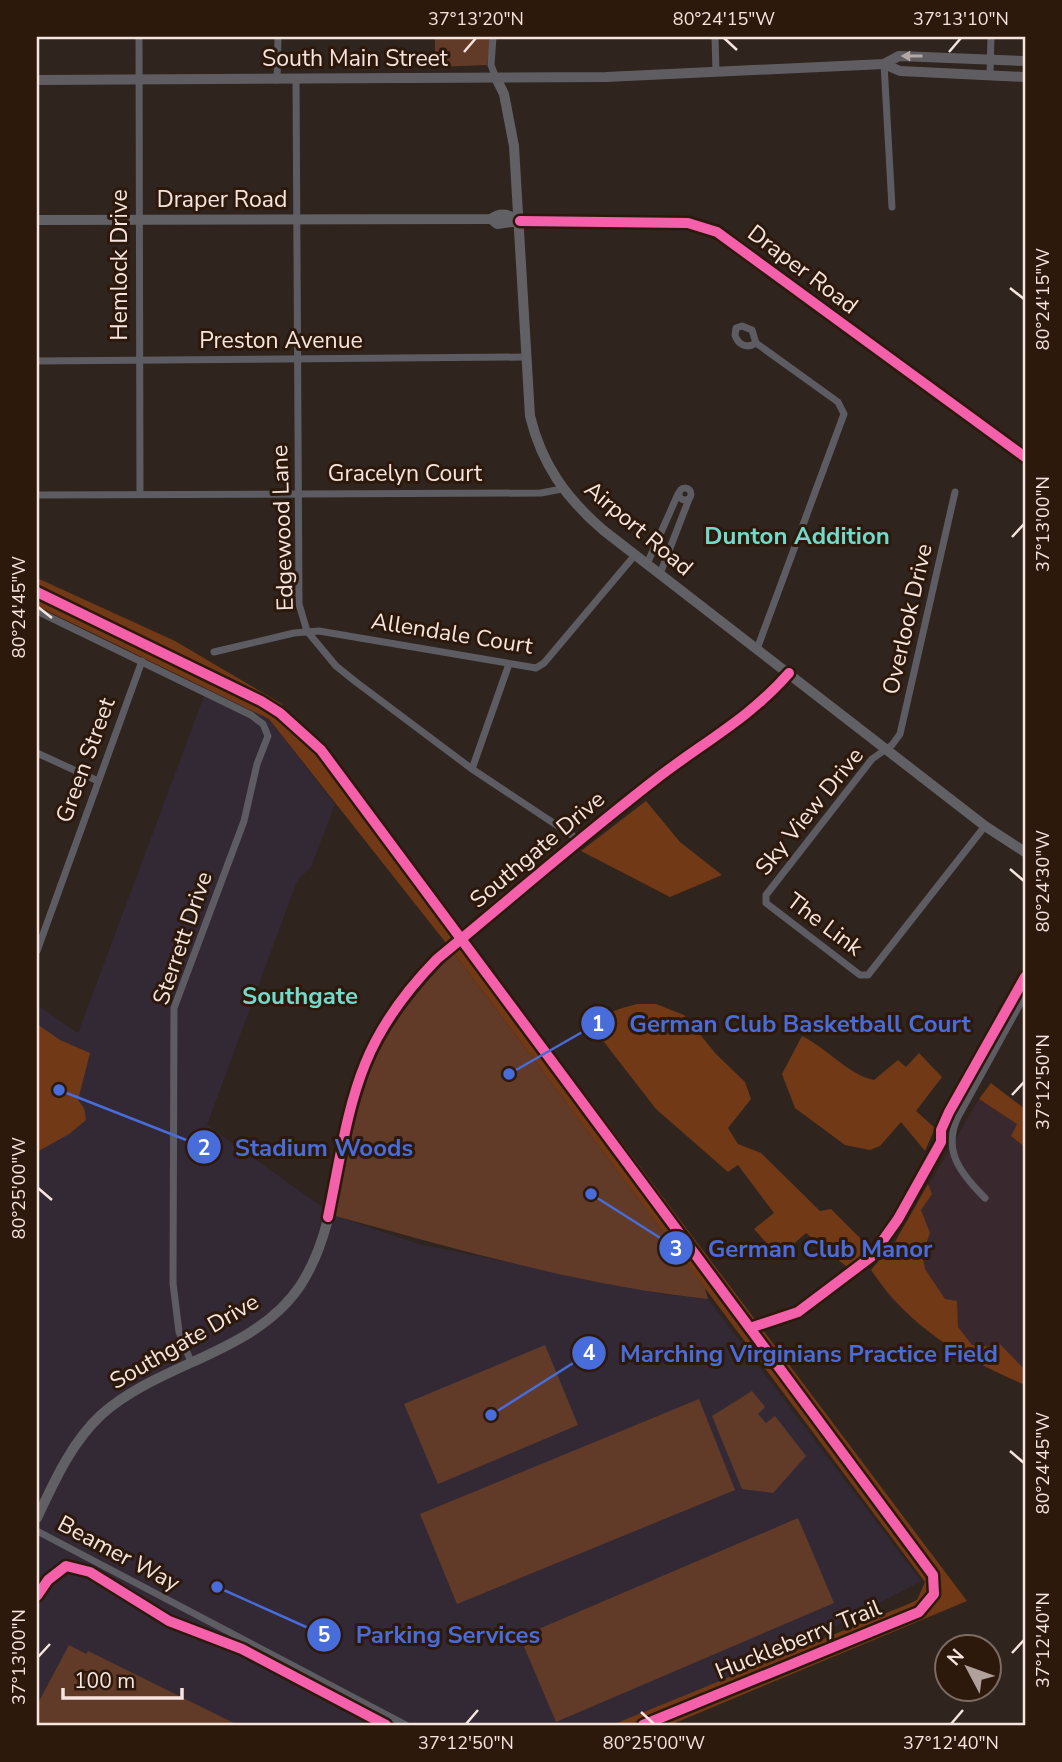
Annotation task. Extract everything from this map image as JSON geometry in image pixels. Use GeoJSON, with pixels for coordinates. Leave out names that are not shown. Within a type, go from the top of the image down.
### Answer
{"type":"FeatureCollection","features":[{"type":"Feature","properties":{"kind":"main road","name":"South Main Street"},"geometry":{"type":"LineString","coordinates":[[37,80],[496,78],[884,64],[899,57],[1025,61]]}},
{"type":"Feature","properties":{"kind":"main road","name":"South Main Street"},"geometry":{"type":"LineString","coordinates":[[884,64],[900,71],[1025,77]]}},
{"type":"Feature","properties":{"kind":"street","name":"Hemlock Drive"},"geometry":{"type":"LineString","coordinates":[[139,37],[140,494]]}},
{"type":"Feature","properties":{"kind":"street"},"geometry":{"type":"LineString","coordinates":[[277,79],[278,37]]}},
{"type":"Feature","properties":{"kind":"street"},"geometry":{"type":"LineString","coordinates":[[493,37],[491,65],[496,78]]}},
{"type":"Feature","properties":{"kind":"street"},"geometry":{"type":"LineString","coordinates":[[715,37],[716,72]]}},
{"type":"Feature","properties":{"kind":"street"},"geometry":{"type":"LineString","coordinates":[[990,37],[990,74]]}},
{"type":"Feature","properties":{"kind":"street"},"geometry":{"type":"LineString","coordinates":[[884,64],[892,206]]}},
{"type":"Feature","properties":{"kind":"street","name":"Airport Road"},"geometry":{"type":"LineString","coordinates":[[496,78],[504,94],[514,146],[525,357],[533,428],[546,462],[562,489],[584,513],[635,555],[985,826],[1025,852]]}},
{"type":"Feature","properties":{"kind":"street","name":"Edgewood Lane"},"geometry":{"type":"LineString","coordinates":[[296,79],[299,604],[307,631],[336,666],[356,682],[472,769],[579,840]]}},
{"type":"Feature","properties":{"kind":"street","name":"Draper Road"},"geometry":{"type":"LineString","coordinates":[[37,220],[491,219],[497,215],[510,214],[520,221],[688,223],[717,232],[1025,457]]}},
{"type":"Feature","properties":{"kind":"street"},"geometry":{"type":"LineString","coordinates":[[756,344],[841,404],[844,414],[757,649]]}},
{"type":"Feature","properties":{"kind":"street","name":"Preston Avenue"},"geometry":{"type":"LineString","coordinates":[[37,361],[525,357]]}},
{"type":"Feature","properties":{"kind":"street"},"geometry":{"type":"LineString","coordinates":[[647,564],[680,490],[687,488],[691,494],[660,574]]}},
{"type":"Feature","properties":{"kind":"street","name":"Gracelyn Court"},"geometry":{"type":"LineString","coordinates":[[37,495],[541,493],[562,489]]}},
{"type":"Feature","properties":{"kind":"street","name":"Overlook Drive"},"geometry":{"type":"LineString","coordinates":[[886,749],[900,734],[956,492]]}},
{"type":"Feature","properties":{"kind":"street","name":"Allendale Court"},"geometry":{"type":"LineString","coordinates":[[214,652],[307,631],[530,669],[540,666],[635,555]]}},
{"type":"Feature","properties":{"kind":"street"},"geometry":{"type":"LineString","coordinates":[[37,611],[142,662]]}},
{"type":"Feature","properties":{"kind":"street","name":"Sterrett Drive"},"geometry":{"type":"LineString","coordinates":[[142,662],[251,715],[263,724],[268,736],[257,764],[243,821],[174,1007],[173,1283],[182,1342],[191,1362]]}},
{"type":"Feature","properties":{"kind":"street","name":"Green Street"},"geometry":{"type":"LineString","coordinates":[[37,951],[142,662]]}},
{"type":"Feature","properties":{"kind":"street"},"geometry":{"type":"LineString","coordinates":[[472,769],[509,664]]}},
{"type":"Feature","properties":{"kind":"street","name":"Southgate Drive"},"geometry":{"type":"LineString","coordinates":[[37,1518],[71,1453],[100,1416],[136,1390],[250,1332],[286,1303],[310,1269],[328,1217],[355,1087],[368,1052],[389,1017],[437,959],[579,840],[667,771],[751,713],[789,673]]}},
{"type":"Feature","properties":{"kind":"street","name":"Sky View Drive"},"geometry":{"type":"LineString","coordinates":[[765,899],[872,759],[886,749]]}},
{"type":"Feature","properties":{"kind":"street"},"geometry":{"type":"LineString","coordinates":[[37,753],[98,781]]}},
{"type":"Feature","properties":{"kind":"street","name":"The Link"},"geometry":{"type":"LineString","coordinates":[[765,899],[778,912],[860,975],[865,976],[872,972],[985,826]]}},
{"type":"Feature","properties":{"kind":"street"},"geometry":{"type":"LineString","coordinates":[[985,1198],[958,1167],[953,1153],[952,1134],[959,1115],[1025,995]]}},
{"type":"Feature","properties":{"kind":"street","name":"Beamer Way"},"geometry":{"type":"LineString","coordinates":[[37,1531],[405,1725]]}},
{"type":"Feature","properties":{"kind":"shaded area"},"geometry":{"type":"Polygon","coordinates":[[[435,37],[491,37],[487,65],[435,67],[435,37]]]}},
{"type":"Feature","properties":{"kind":"shaded area"},"geometry":{"type":"Polygon","coordinates":[[[37,578],[175,641],[280,703],[327,752],[462,931],[446,943],[269,719],[37,606],[37,578]]]}},
{"type":"Feature","properties":{"kind":"shaded area"},"geometry":{"type":"Polygon","coordinates":[[[207,688],[269,719],[335,804],[311,867],[297,881],[207,1125],[335,1216],[419,1244],[662,1294],[708,1299],[921,1581],[650,1725],[37,1725],[37,1005],[78,1033],[207,688]]]}},
{"type":"Feature","properties":{"kind":"shaded area"},"geometry":{"type":"Polygon","coordinates":[[[646,801],[680,842],[722,875],[670,897],[581,851],[646,801]]]}},
{"type":"Feature","properties":{"kind":"shaded area"},"geometry":{"type":"Polygon","coordinates":[[[470,941],[967,1601],[670,1725],[612,1725],[917,1600],[925,1582],[454,953],[470,941]]]}},
{"type":"Feature","properties":{"kind":"shaded area"},"geometry":{"type":"Polygon","coordinates":[[[454,953],[705,1288],[708,1299],[567,1276],[335,1216],[357,1114],[382,1045],[427,981],[454,953]]]}},
{"type":"Feature","properties":{"kind":"shaded area"},"geometry":{"type":"Polygon","coordinates":[[[637,1004],[656,1004],[684,1015],[716,1054],[745,1082],[751,1099],[728,1128],[738,1144],[761,1153],[820,1211],[831,1209],[871,1249],[847,1267],[806,1233],[779,1257],[754,1229],[774,1213],[738,1165],[728,1172],[656,1109],[597,1033],[601,1020],[606,1016],[637,1004]]]}},
{"type":"Feature","properties":{"kind":"shaded area"},"geometry":{"type":"Polygon","coordinates":[[[37,1024],[60,1040],[90,1053],[78,1100],[84,1108],[86,1120],[69,1134],[37,1152],[37,1024]]]}},
{"type":"Feature","properties":{"kind":"shaded area"},"geometry":{"type":"Polygon","coordinates":[[[802,1036],[856,1073],[874,1080],[898,1060],[906,1067],[919,1053],[942,1077],[916,1111],[935,1128],[925,1151],[901,1122],[880,1146],[870,1150],[845,1145],[795,1108],[782,1074],[802,1036]]]}},
{"type":"Feature","properties":{"kind":"shaded area"},"geometry":{"type":"Polygon","coordinates":[[[991,1083],[1025,1109],[1025,1147],[1011,1136],[1017,1124],[979,1099],[991,1083]]]}},
{"type":"Feature","properties":{"kind":"shaded area"},"geometry":{"type":"Polygon","coordinates":[[[979,1099],[1018,1124],[1011,1136],[1025,1147],[1025,1385],[965,1358],[920,1325],[890,1298],[871,1270],[895,1242],[979,1099]]]}},
{"type":"Feature","properties":{"kind":"shaded area"},"geometry":{"type":"Polygon","coordinates":[[[928,1184],[932,1194],[921,1210],[930,1233],[922,1254],[925,1269],[945,1299],[957,1301],[958,1327],[972,1345],[991,1347],[998,1342],[1025,1370],[1025,1385],[979,1363],[939,1339],[903,1309],[871,1270],[895,1242],[928,1184]]]}},
{"type":"Feature","properties":{"kind":"shaded area"},"geometry":{"type":"Polygon","coordinates":[[[545,1345],[578,1425],[438,1484],[404,1404],[545,1345]]]}},
{"type":"Feature","properties":{"kind":"shaded area"},"geometry":{"type":"Polygon","coordinates":[[[752,1391],[765,1407],[758,1414],[766,1423],[775,1416],[806,1456],[773,1493],[742,1489],[712,1416],[752,1391]]]}},
{"type":"Feature","properties":{"kind":"shaded area"},"geometry":{"type":"Polygon","coordinates":[[[699,1399],[735,1490],[457,1604],[420,1514],[699,1399]]]}},
{"type":"Feature","properties":{"kind":"shaded area"},"geometry":{"type":"Polygon","coordinates":[[[798,1518],[834,1603],[556,1722],[520,1637],[798,1518]]]}},
{"type":"Feature","properties":{"kind":"shaded area"},"geometry":{"type":"Polygon","coordinates":[[[69,1645],[86,1654],[88,1651],[238,1725],[37,1725],[37,1705],[69,1645]]]}},
{"type":"Feature","properties":{"kind":"cycle path"},"geometry":{"type":"LineString","coordinates":[[520,221],[688,223],[717,232],[1025,457]]}},
{"type":"Feature","properties":{"kind":"cycle path","name":"Huckleberry Trail"},"geometry":{"type":"LineString","coordinates":[[37,592],[261,701],[280,713],[321,750],[933,1575],[934,1594],[919,1612],[643,1725]]}},
{"type":"Feature","properties":{"kind":"cycle path"},"geometry":{"type":"LineString","coordinates":[[328,1217],[350,1109],[360,1078],[388,1020],[409,990],[437,959],[628,801],[758,704],[789,673]]}},
{"type":"Feature","properties":{"kind":"cycle path"},"geometry":{"type":"LineString","coordinates":[[750,1328],[798,1312],[871,1257],[898,1219],[941,1142],[941,1130],[949,1112],[1025,977]]}},
{"type":"Feature","properties":{"kind":"cycle path"},"geometry":{"type":"LineString","coordinates":[[37,1596],[48,1580],[66,1566],[90,1572],[169,1621],[242,1649],[386,1725]]}},
{"type":"Feature","properties":{"kind":"place","name":"German Club Basketball Court"},"geometry":{"type":"Point","coordinates":[509,1074]}},
{"type":"Feature","properties":{"kind":"place","name":"Stadium Woods"},"geometry":{"type":"Point","coordinates":[59,1090]}},
{"type":"Feature","properties":{"kind":"place","name":"German Club Manor"},"geometry":{"type":"Point","coordinates":[591,1194]}},
{"type":"Feature","properties":{"kind":"place","name":"Marching Virginians Practice Field"},"geometry":{"type":"Point","coordinates":[491,1415]}},
{"type":"Feature","properties":{"kind":"place","name":"Parking Services"},"geometry":{"type":"Point","coordinates":[217,1587]}},
{"type":"Feature","properties":{"kind":"district","name":"Dunton Addition"},"geometry":{"type":"Point","coordinates":[797,536]}},
{"type":"Feature","properties":{"kind":"district","name":"Southgate"},"geometry":{"type":"Point","coordinates":[300,996]}}]}
